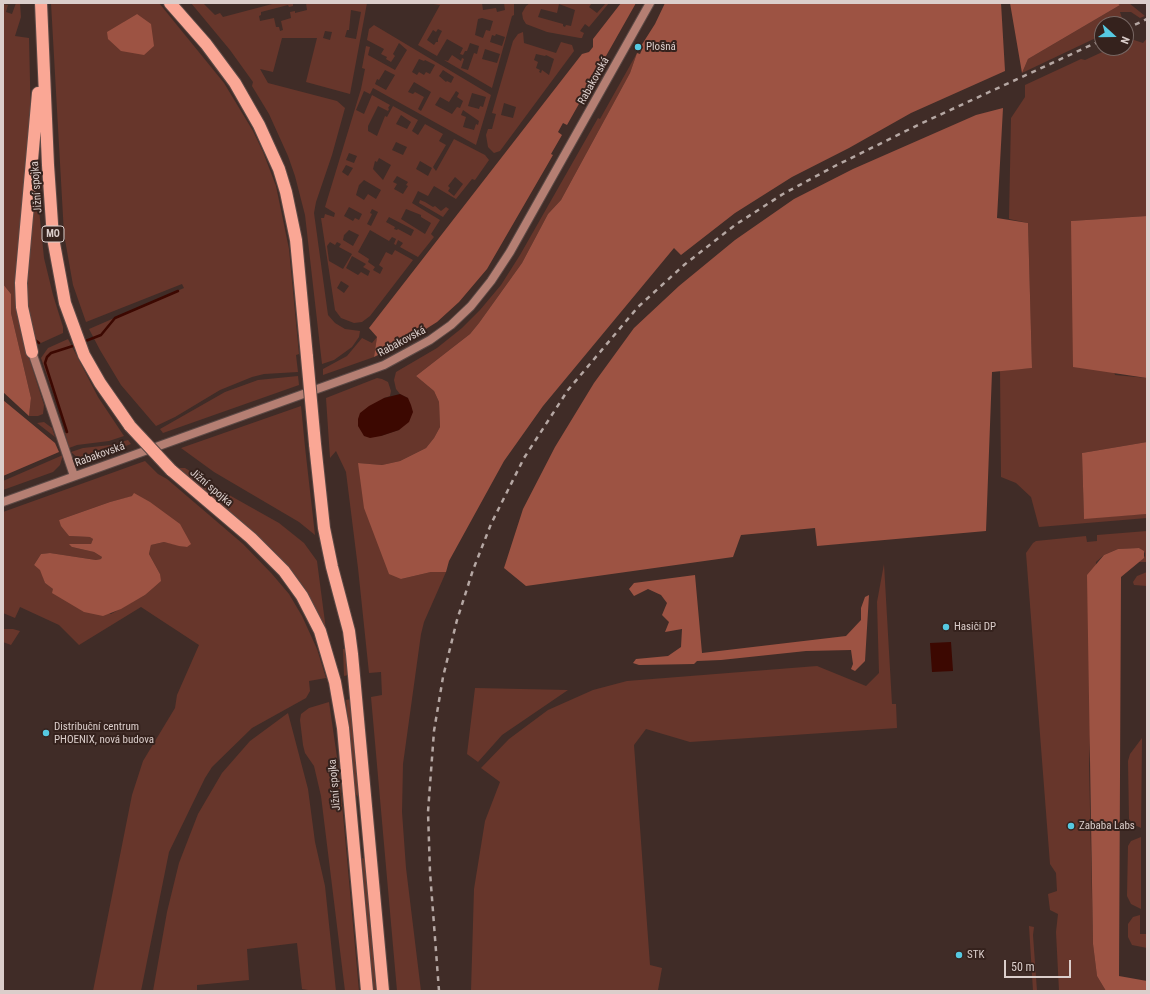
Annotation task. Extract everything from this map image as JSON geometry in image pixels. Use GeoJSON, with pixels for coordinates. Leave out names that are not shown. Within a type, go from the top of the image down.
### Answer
{"type":"FeatureCollection","features":[{"type":"Feature","properties":{"kind":"highway","name":"Jižní spojka"},"geometry":{"type":"LineString","coordinates":[[42,3],[42,50],[54,238],[65,303],[84,355],[100,383],[130,426],[171,470],[251,538],[284,571],[302,596],[320,632],[335,682],[343,728],[367,991]]}},
{"type":"Feature","properties":{"kind":"highway"},"geometry":{"type":"LineString","coordinates":[[170,3],[206,44],[235,83],[260,125],[279,169],[286,192],[296,240],[324,528],[352,654],[383,991]]}},
{"type":"Feature","properties":{"kind":"highway"},"geometry":{"type":"LineString","coordinates":[[32,352],[22,307],[21,283],[42,50]]}},
{"type":"Feature","properties":{"kind":"main road","name":"Rabakovská"},"geometry":{"type":"LineString","coordinates":[[3,502],[384,365],[430,340],[451,325],[471,306],[491,281],[510,252],[650,3]]}},
{"type":"Feature","properties":{"kind":"main road"},"geometry":{"type":"LineString","coordinates":[[32,352],[74,476]]}},
{"type":"Feature","properties":{"kind":"shaded area"},"geometry":{"type":"Polygon","coordinates":[[[16,3],[20,3],[21,17],[15,36],[29,38],[31,125],[28,187],[17,252],[16,288],[18,318],[23,339],[44,405],[43,414],[38,416],[29,416],[31,398],[11,313],[11,294],[3,284],[3,4],[8,5],[6,12],[12,14],[16,3]]]}},
{"type":"Feature","properties":{"kind":"shaded area"},"geometry":{"type":"Polygon","coordinates":[[[51,3],[159,3],[224,83],[253,131],[276,186],[289,249],[299,354],[296,355],[298,372],[264,374],[252,377],[220,390],[175,417],[156,426],[121,385],[89,329],[184,288],[182,284],[86,322],[73,285],[64,234],[51,3]],[[137,14],[124,22],[121,51],[137,14]]]}},
{"type":"Feature","properties":{"kind":"shaded area"},"geometry":{"type":"Polygon","coordinates":[[[191,3],[203,3],[215,15],[220,13],[223,17],[276,3],[295,3],[293,6],[289,7],[288,5],[261,12],[261,15],[259,16],[260,21],[274,18],[276,27],[279,27],[280,31],[283,30],[281,21],[291,18],[290,12],[295,11],[295,13],[307,10],[306,3],[367,3],[350,94],[306,82],[317,38],[282,38],[273,72],[260,69],[268,83],[337,101],[345,108],[314,213],[328,315],[335,323],[345,329],[360,331],[359,337],[352,347],[334,360],[322,364],[305,215],[295,176],[288,156],[269,114],[252,86],[253,82],[230,50],[191,3]],[[351,10],[349,30],[347,30],[345,37],[356,39],[361,12],[351,10]],[[325,31],[323,38],[330,40],[332,32],[325,31]]]}},
{"type":"Feature","properties":{"kind":"shaded area"},"geometry":{"type":"Polygon","coordinates":[[[427,3],[482,3],[483,10],[496,8],[497,12],[505,10],[504,3],[514,3],[514,15],[512,16],[492,88],[444,60],[448,61],[452,55],[461,61],[462,58],[464,59],[461,68],[468,70],[474,53],[477,54],[479,46],[470,43],[467,51],[465,51],[463,55],[460,54],[463,48],[447,39],[437,56],[418,45],[440,5],[427,3]],[[482,18],[478,19],[475,35],[483,38],[486,30],[490,31],[493,21],[482,18]],[[438,29],[436,32],[433,30],[427,40],[434,45],[438,42],[442,31],[438,29]],[[496,34],[495,36],[492,35],[490,42],[502,46],[505,37],[496,34]],[[485,49],[482,59],[497,63],[500,54],[485,49]]]}},
{"type":"Feature","properties":{"kind":"shaded area"},"geometry":{"type":"Polygon","coordinates":[[[530,3],[592,3],[589,7],[597,13],[606,3],[609,3],[589,27],[585,24],[580,31],[584,33],[582,38],[547,32],[526,24],[522,13],[526,6],[530,3]],[[559,4],[557,13],[541,9],[538,17],[563,24],[565,27],[566,25],[571,26],[575,10],[559,4]]]}},
{"type":"Feature","properties":{"kind":"shaded area"},"geometry":{"type":"Polygon","coordinates":[[[621,3],[636,3],[567,125],[563,123],[558,132],[562,135],[551,154],[553,155],[487,269],[459,302],[437,322],[410,339],[374,357],[377,337],[369,328],[582,54],[589,52],[593,47],[593,39],[621,3]]]}},
{"type":"Feature","properties":{"kind":"shaded area"},"geometry":{"type":"Polygon","coordinates":[[[665,3],[1001,3],[1005,71],[911,113],[849,148],[792,177],[735,213],[681,255],[674,248],[543,406],[504,461],[449,561],[446,572],[431,572],[401,579],[389,574],[364,508],[358,463],[382,465],[400,461],[426,448],[434,438],[440,427],[439,402],[434,391],[416,376],[470,334],[522,263],[548,214],[561,200],[630,73],[637,53],[640,54],[643,47],[641,46],[655,24],[665,3]]]}},
{"type":"Feature","properties":{"kind":"shaded area"},"geometry":{"type":"Polygon","coordinates":[[[1010,3],[1117,3],[1120,5],[1101,16],[1094,16],[1094,20],[1028,59],[1022,73],[1010,3]]]}},
{"type":"Feature","properties":{"kind":"shaded area"},"geometry":{"type":"Polygon","coordinates":[[[1117,3],[1129,3],[1145,16],[1140,18],[1131,12],[1120,12],[1121,16],[1101,16],[1120,5],[1117,3]]]}},
{"type":"Feature","properties":{"kind":"shaded area"},"geometry":{"type":"Polygon","coordinates":[[[137,14],[151,24],[154,46],[144,55],[121,51],[108,39],[107,32],[137,14]]]}},
{"type":"Feature","properties":{"kind":"shaded area"},"geometry":{"type":"Polygon","coordinates":[[[1094,20],[1094,39],[1022,73],[1028,59],[1094,20]]]}},
{"type":"Feature","properties":{"kind":"shaded area"},"geometry":{"type":"Polygon","coordinates":[[[374,25],[491,95],[476,145],[373,88],[370,94],[364,91],[356,110],[364,114],[372,95],[390,105],[388,111],[378,106],[368,126],[368,131],[377,136],[385,116],[387,117],[393,106],[418,120],[412,131],[418,135],[425,124],[443,134],[439,141],[446,145],[433,167],[436,171],[454,139],[485,155],[489,160],[475,180],[472,179],[456,199],[434,186],[428,196],[418,191],[412,203],[440,220],[431,234],[434,237],[418,257],[400,247],[403,243],[398,240],[396,245],[394,244],[396,239],[392,237],[389,241],[370,230],[358,252],[369,259],[368,262],[375,267],[373,270],[380,274],[383,268],[379,265],[386,252],[392,255],[395,250],[413,260],[370,316],[362,322],[354,323],[341,318],[335,310],[321,218],[324,218],[325,214],[334,217],[335,213],[325,207],[361,89],[365,69],[362,68],[366,46],[370,47],[368,55],[395,70],[407,50],[399,43],[393,54],[395,56],[391,62],[386,59],[387,57],[381,54],[384,49],[367,40],[369,29],[374,25]],[[419,59],[412,72],[417,75],[419,72],[424,75],[426,72],[430,74],[435,65],[419,59]],[[385,70],[379,80],[377,79],[375,84],[386,90],[395,75],[385,70]],[[443,70],[439,76],[446,82],[451,83],[454,77],[443,70]],[[414,82],[408,92],[413,94],[415,92],[424,97],[418,109],[421,111],[431,92],[414,82]],[[456,91],[449,102],[440,97],[435,105],[452,114],[457,107],[460,108],[463,101],[457,97],[459,93],[456,91]],[[472,93],[468,106],[479,109],[480,106],[483,107],[486,97],[472,93]],[[463,110],[461,115],[466,117],[463,127],[474,130],[479,121],[463,110]],[[401,115],[396,124],[407,129],[411,122],[401,115]],[[396,142],[392,150],[403,155],[407,147],[396,142]],[[349,153],[346,160],[354,163],[357,156],[349,153]],[[379,158],[377,162],[375,161],[373,169],[383,180],[391,165],[379,158]],[[420,161],[416,169],[428,176],[432,168],[420,161]],[[346,165],[342,172],[348,176],[353,168],[346,165]],[[397,176],[393,182],[397,184],[394,189],[403,194],[408,186],[406,185],[408,182],[397,176]],[[455,177],[448,186],[450,188],[448,191],[454,196],[463,184],[455,177]],[[364,180],[359,185],[356,195],[364,200],[368,194],[376,199],[381,190],[364,180]],[[349,207],[344,216],[353,221],[355,218],[359,220],[362,214],[349,207]],[[372,209],[370,213],[372,214],[367,224],[371,226],[378,212],[372,209]],[[406,209],[401,219],[425,234],[431,223],[421,217],[421,215],[406,209]],[[389,217],[386,222],[395,227],[394,229],[398,229],[411,236],[414,230],[389,217]],[[349,230],[344,235],[343,240],[353,246],[359,235],[349,230]],[[330,242],[327,246],[329,261],[343,269],[352,254],[339,247],[341,244],[337,242],[335,245],[330,242]],[[352,256],[346,268],[358,275],[361,272],[368,276],[370,271],[363,267],[366,264],[352,256]],[[341,281],[337,288],[344,293],[349,286],[341,281]]]}},
{"type":"Feature","properties":{"kind":"shaded area"},"geometry":{"type":"Polygon","coordinates":[[[523,32],[524,43],[556,53],[561,42],[572,45],[574,51],[500,151],[494,153],[488,147],[486,135],[488,129],[492,129],[496,114],[492,113],[513,41],[518,34],[523,32]],[[536,54],[534,60],[538,62],[536,68],[540,70],[539,72],[541,73],[542,70],[549,75],[554,59],[546,55],[536,54]],[[504,103],[501,115],[513,118],[516,107],[504,103]]]}},
{"type":"Feature","properties":{"kind":"shaded area"},"geometry":{"type":"Polygon","coordinates":[[[1147,38],[1147,216],[1071,221],[1115,375],[1147,378],[1147,442],[1082,453],[1084,518],[1147,514],[1147,518],[1039,527],[1031,497],[1016,483],[1001,477],[1000,370],[1032,368],[1028,223],[1009,219],[1011,118],[1025,97],[1025,85],[1081,59],[1085,60],[1094,56],[1134,56],[1134,40],[1143,43],[1147,38]]]}},
{"type":"Feature","properties":{"kind":"shaded area"},"geometry":{"type":"Polygon","coordinates":[[[637,53],[630,73],[561,200],[548,214],[522,263],[470,334],[416,376],[434,391],[439,402],[440,427],[434,438],[426,448],[400,461],[382,465],[358,463],[401,579],[431,572],[446,572],[424,622],[421,634],[403,764],[402,812],[406,868],[421,991],[397,991],[371,697],[382,695],[381,672],[369,673],[346,472],[336,451],[330,458],[326,398],[377,378],[382,379],[388,382],[391,391],[390,396],[384,398],[381,436],[399,430],[408,398],[400,394],[396,389],[394,380],[396,372],[437,348],[462,328],[480,310],[501,285],[520,255],[598,118],[600,119],[637,53]]]}},
{"type":"Feature","properties":{"kind":"shaded area"},"geometry":{"type":"Polygon","coordinates":[[[1003,108],[997,218],[1028,223],[1032,368],[992,372],[986,531],[817,546],[815,528],[741,535],[733,557],[526,586],[504,568],[523,509],[555,447],[594,383],[634,328],[679,286],[735,240],[794,199],[853,169],[976,115],[1003,108]]]}},
{"type":"Feature","properties":{"kind":"shaded area"},"geometry":{"type":"Polygon","coordinates":[[[37,190],[44,258],[63,327],[63,333],[41,343],[35,341],[27,305],[30,254],[28,254],[37,190]]]}},
{"type":"Feature","properties":{"kind":"shaded area"},"geometry":{"type":"Polygon","coordinates":[[[420,200],[433,207],[435,206],[441,211],[446,207],[449,209],[443,217],[419,203],[420,200]]]}},
{"type":"Feature","properties":{"kind":"shaded area"},"geometry":{"type":"Polygon","coordinates":[[[1147,216],[1147,378],[1073,367],[1071,221],[1147,216]]]}},
{"type":"Feature","properties":{"kind":"shaded area"},"geometry":{"type":"Polygon","coordinates":[[[3,284],[11,294],[11,313],[31,398],[29,416],[3,392],[3,284]]]}},
{"type":"Feature","properties":{"kind":"shaded area"},"geometry":{"type":"Polygon","coordinates":[[[377,337],[374,357],[323,375],[323,369],[347,356],[362,338],[372,343],[377,337]]]}},
{"type":"Feature","properties":{"kind":"shaded area"},"geometry":{"type":"Polygon","coordinates":[[[68,339],[98,397],[124,436],[109,441],[77,445],[69,448],[65,433],[67,432],[41,358],[48,348],[68,339]]]}},
{"type":"Feature","properties":{"kind":"shaded area"},"geometry":{"type":"Polygon","coordinates":[[[298,376],[299,385],[163,433],[160,429],[225,392],[258,380],[298,376]]]}},
{"type":"Feature","properties":{"kind":"shaded area"},"geometry":{"type":"Polygon","coordinates":[[[400,394],[408,398],[411,405],[413,412],[409,422],[399,430],[381,436],[370,438],[364,436],[358,426],[360,413],[384,398],[400,394]]]}},
{"type":"Feature","properties":{"kind":"shaded area"},"geometry":{"type":"Polygon","coordinates":[[[3,400],[55,443],[59,452],[3,476],[3,400]]]}},
{"type":"Feature","properties":{"kind":"shaded area"},"geometry":{"type":"Polygon","coordinates":[[[301,406],[315,535],[299,522],[214,472],[181,448],[301,406]]]}},
{"type":"Feature","properties":{"kind":"shaded area"},"geometry":{"type":"Polygon","coordinates":[[[44,422],[52,428],[55,437],[37,423],[44,422]]]}},
{"type":"Feature","properties":{"kind":"shaded area"},"geometry":{"type":"Polygon","coordinates":[[[128,440],[131,444],[90,459],[78,458],[71,452],[83,448],[111,445],[128,440]]]}},
{"type":"Feature","properties":{"kind":"shaded area"},"geometry":{"type":"Polygon","coordinates":[[[1147,442],[1147,514],[1084,519],[1082,453],[1147,442]]]}},
{"type":"Feature","properties":{"kind":"shaded area"},"geometry":{"type":"Polygon","coordinates":[[[63,455],[60,465],[53,472],[3,490],[3,481],[63,455]]]}},
{"type":"Feature","properties":{"kind":"shaded area"},"geometry":{"type":"Polygon","coordinates":[[[145,461],[158,474],[167,479],[243,544],[289,594],[302,616],[317,649],[326,678],[309,681],[310,691],[306,698],[252,728],[212,767],[205,778],[169,852],[141,991],[93,991],[132,795],[143,761],[175,708],[177,695],[199,645],[141,607],[79,645],[59,625],[20,607],[15,618],[3,613],[3,512],[145,461]],[[134,494],[133,496],[110,502],[59,520],[69,536],[91,537],[93,539],[91,544],[73,544],[72,547],[94,552],[102,557],[101,559],[96,560],[50,553],[41,554],[34,565],[41,570],[45,583],[53,589],[111,614],[145,595],[160,574],[149,554],[151,545],[164,542],[187,547],[134,494]]]}},
{"type":"Feature","properties":{"kind":"shaded area"},"geometry":{"type":"Polygon","coordinates":[[[178,468],[185,468],[279,523],[304,543],[317,561],[326,630],[304,587],[273,550],[178,468]]]}},
{"type":"Feature","properties":{"kind":"shaded area"},"geometry":{"type":"Polygon","coordinates":[[[134,493],[150,502],[180,524],[191,544],[187,547],[164,542],[151,545],[149,554],[160,574],[161,581],[145,595],[121,609],[103,616],[84,612],[52,593],[53,589],[45,583],[40,570],[34,565],[41,554],[50,553],[96,560],[101,559],[102,557],[94,552],[72,547],[69,544],[91,544],[93,539],[90,537],[69,536],[61,526],[59,520],[132,496],[134,493]]]}},
{"type":"Feature","properties":{"kind":"shaded area"},"geometry":{"type":"Polygon","coordinates":[[[1147,531],[1147,562],[1139,562],[1145,556],[1145,553],[1139,548],[1118,549],[1104,555],[1096,562],[1089,765],[1093,944],[1097,976],[1106,991],[1059,991],[1056,932],[1058,914],[1050,910],[1048,894],[1057,891],[1056,873],[1050,864],[1026,553],[1036,541],[1086,536],[1087,542],[1097,541],[1097,535],[1147,531]]]}},
{"type":"Feature","properties":{"kind":"shaded area"},"geometry":{"type":"Polygon","coordinates":[[[1139,548],[1144,551],[1144,558],[1121,577],[1119,976],[1147,981],[1147,991],[1106,991],[1097,976],[1093,944],[1087,575],[1104,555],[1118,549],[1139,548]]]}},
{"type":"Feature","properties":{"kind":"shaded area"},"geometry":{"type":"Polygon","coordinates":[[[884,564],[892,704],[896,704],[897,728],[690,742],[646,729],[634,745],[650,965],[662,968],[658,990],[471,991],[474,889],[485,821],[500,782],[481,768],[509,739],[548,710],[593,690],[627,681],[817,666],[866,686],[879,673],[877,602],[884,564]]]}},
{"type":"Feature","properties":{"kind":"shaded area"},"geometry":{"type":"Polygon","coordinates":[[[1147,572],[1147,586],[1134,585],[1133,582],[1137,576],[1147,572]]]}},
{"type":"Feature","properties":{"kind":"shaded area"},"geometry":{"type":"Polygon","coordinates":[[[695,575],[702,653],[846,636],[861,620],[861,608],[865,597],[869,595],[865,661],[855,671],[851,669],[853,664],[851,650],[806,651],[697,661],[694,664],[639,665],[633,663],[636,659],[668,656],[681,647],[682,629],[665,632],[669,622],[662,615],[667,603],[661,595],[648,589],[634,596],[629,589],[634,583],[695,575]]]}},
{"type":"Feature","properties":{"kind":"shaded area"},"geometry":{"type":"Polygon","coordinates":[[[3,629],[20,631],[11,645],[3,642],[3,629]]]}},
{"type":"Feature","properties":{"kind":"shaded area"},"geometry":{"type":"Polygon","coordinates":[[[951,642],[953,671],[932,672],[930,643],[951,642]]]}},
{"type":"Feature","properties":{"kind":"shaded area"},"geometry":{"type":"Polygon","coordinates":[[[343,649],[345,649],[349,675],[344,676],[343,649]]]}},
{"type":"Feature","properties":{"kind":"shaded area"},"geometry":{"type":"Polygon","coordinates":[[[475,688],[568,690],[502,735],[478,762],[467,754],[475,688]]]}},
{"type":"Feature","properties":{"kind":"shaded area"},"geometry":{"type":"Polygon","coordinates":[[[351,699],[359,793],[358,797],[355,793],[346,700],[351,699]]]}},
{"type":"Feature","properties":{"kind":"shaded area"},"geometry":{"type":"Polygon","coordinates":[[[329,702],[339,771],[359,991],[345,991],[321,796],[314,766],[305,753],[300,720],[301,714],[309,708],[329,702]]]}},
{"type":"Feature","properties":{"kind":"shaded area"},"geometry":{"type":"Polygon","coordinates":[[[288,713],[308,789],[315,842],[325,886],[336,991],[314,991],[302,989],[297,943],[247,949],[249,980],[197,985],[197,991],[153,991],[167,912],[179,863],[198,814],[222,773],[250,741],[288,713]]]}},
{"type":"Feature","properties":{"kind":"shaded area"},"geometry":{"type":"Polygon","coordinates":[[[1142,738],[1141,828],[1133,824],[1129,819],[1128,761],[1130,754],[1142,738]]]}},
{"type":"Feature","properties":{"kind":"shaded area"},"geometry":{"type":"Polygon","coordinates":[[[1141,837],[1141,909],[1131,904],[1127,896],[1128,846],[1131,841],[1141,837]]]}},
{"type":"Feature","properties":{"kind":"shaded area"},"geometry":{"type":"Polygon","coordinates":[[[362,858],[365,859],[377,991],[373,991],[362,858]]]}},
{"type":"Feature","properties":{"kind":"shaded area"},"geometry":{"type":"Polygon","coordinates":[[[1140,915],[1140,934],[1147,934],[1147,948],[1132,945],[1128,937],[1128,924],[1133,917],[1140,915]]]}},
{"type":"Feature","properties":{"kind":"shaded area"},"geometry":{"type":"Polygon","coordinates":[[[1029,926],[1034,927],[1033,935],[1037,991],[1033,991],[1029,926]]]}},
{"type":"Feature","properties":{"kind":"waterway"},"geometry":{"type":"LineString","coordinates":[[83,342],[101,335],[115,318],[178,291]]}},
{"type":"Feature","properties":{"kind":"waterway"},"geometry":{"type":"LineString","coordinates":[[34,339],[39,343]]}},
{"type":"Feature","properties":{"kind":"waterway"},"geometry":{"type":"LineString","coordinates":[[67,432],[45,363],[47,357],[51,353],[76,345]]}},
{"type":"Feature","properties":{"kind":"railway"},"geometry":{"type":"LineString","coordinates":[[1134,25],[1147,19]]}},
{"type":"Feature","properties":{"kind":"railway"},"geometry":{"type":"LineString","coordinates":[[439,991],[430,872],[428,812],[434,731],[443,677],[457,620],[473,570],[491,524],[524,458],[568,390],[638,307],[684,265],[735,225],[783,194],[833,167],[920,124],[1094,44]]}},
{"type":"Feature","properties":{"kind":"place","name":"Plošná"},"geometry":{"type":"Point","coordinates":[638,47]}},
{"type":"Feature","properties":{"kind":"place","name":"Hasiči DP"},"geometry":{"type":"Point","coordinates":[946,627]}},
{"type":"Feature","properties":{"kind":"place","name":"Distribuční centrum PHOENIX, nová budova"},"geometry":{"type":"Point","coordinates":[46,733]}},
{"type":"Feature","properties":{"kind":"place","name":"Zababa Labs"},"geometry":{"type":"Point","coordinates":[1071,826]}},
{"type":"Feature","properties":{"kind":"place","name":"STK"},"geometry":{"type":"Point","coordinates":[959,955]}}]}
